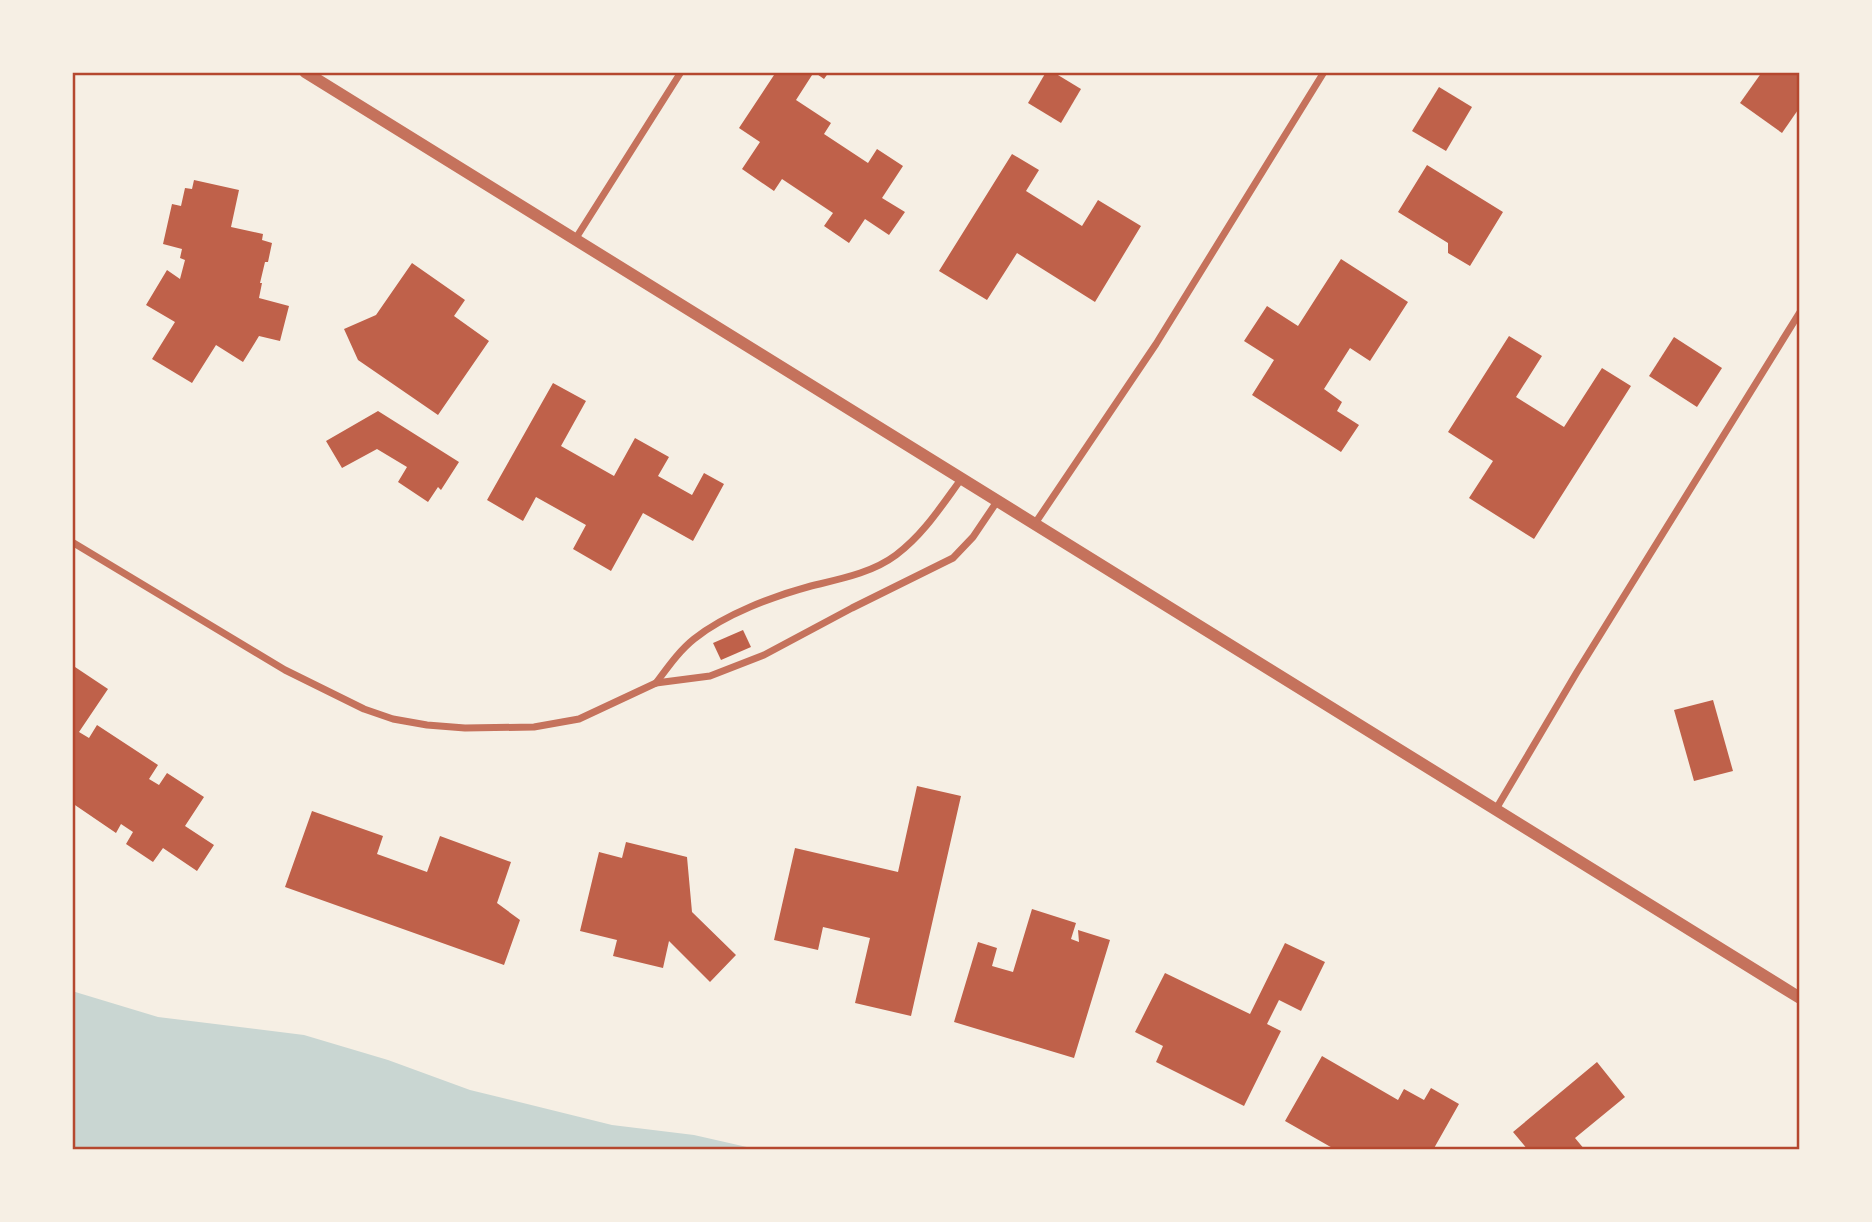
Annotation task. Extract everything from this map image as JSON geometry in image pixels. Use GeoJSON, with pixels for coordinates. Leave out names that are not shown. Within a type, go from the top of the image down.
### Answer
{"type":"FeatureCollection","features":[{"type":"Feature","properties":{"kind":"street"},"geometry":{"type":"LineString","coordinates":[[305,72],[1800,998]]}},
{"type":"Feature","properties":{"kind":"street"},"geometry":{"type":"LineString","coordinates":[[576,238],[681,72]]}},
{"type":"Feature","properties":{"kind":"street"},"geometry":{"type":"LineString","coordinates":[[1035,522],[1156,344],[1324,72]]}},
{"type":"Feature","properties":{"kind":"street"},"geometry":{"type":"LineString","coordinates":[[1496,808],[1800,312]]}},
{"type":"Feature","properties":{"kind":"street"},"geometry":{"type":"LineString","coordinates":[[656,683],[678,654],[713,626],[781,594],[876,567],[895,556],[925,528],[962,477]]}},
{"type":"Feature","properties":{"kind":"street"},"geometry":{"type":"LineString","coordinates":[[72,542],[312,684],[364,709],[393,719],[465,728],[534,727],[579,719],[656,683],[710,676],[736,668],[944,563],[961,551],[998,500]]}},
{"type":"Feature","properties":{"kind":"shaded area"},"geometry":{"type":"Polygon","coordinates":[[[72,991],[158,1017],[304,1035],[388,1060],[470,1090],[612,1125],[694,1135],[760,1150],[72,1150],[72,991]]]}},
{"type":"Feature","properties":{"kind":"building"},"geometry":{"type":"Polygon","coordinates":[[[776,72],[814,72],[796,100],[831,123],[824,134],[868,163],[877,149],[903,166],[882,198],[905,212],[889,235],[865,219],[849,243],[824,226],[833,213],[782,179],[774,191],[742,169],[760,142],[739,128],[776,72]]]}},
{"type":"Feature","properties":{"kind":"building"},"geometry":{"type":"Polygon","coordinates":[[[814,72],[829,72],[824,79],[814,72]]]}},
{"type":"Feature","properties":{"kind":"building"},"geometry":{"type":"Polygon","coordinates":[[[1046,72],[1053,72],[1081,89],[1061,123],[1028,103],[1046,72]]]}},
{"type":"Feature","properties":{"kind":"building"},"geometry":{"type":"Polygon","coordinates":[[[1762,72],[1800,72],[1800,107],[1782,133],[1740,103],[1762,72]]]}},
{"type":"Feature","properties":{"kind":"building"},"geometry":{"type":"Polygon","coordinates":[[[1439,87],[1472,107],[1446,151],[1412,131],[1439,87]]]}},
{"type":"Feature","properties":{"kind":"building"},"geometry":{"type":"Polygon","coordinates":[[[1012,154],[1039,170],[1026,191],[1082,226],[1098,200],[1141,226],[1095,302],[1017,253],[987,300],[939,271],[1012,154]]]}},
{"type":"Feature","properties":{"kind":"building"},"geometry":{"type":"Polygon","coordinates":[[[1427,165],[1503,212],[1470,266],[1448,253],[1448,243],[1398,212],[1427,165]]]}},
{"type":"Feature","properties":{"kind":"building"},"geometry":{"type":"Polygon","coordinates":[[[194,180],[239,190],[231,227],[263,234],[262,240],[272,243],[260,283],[259,298],[289,306],[280,341],[259,336],[243,362],[216,345],[192,383],[152,359],[175,322],[146,305],[167,270],[180,279],[185,260],[180,258],[182,249],[163,244],[172,204],[181,206],[185,188],[192,189],[194,180]]]}},
{"type":"Feature","properties":{"kind":"building"},"geometry":{"type":"Polygon","coordinates":[[[1341,259],[1408,302],[1370,361],[1350,348],[1324,389],[1342,402],[1337,411],[1359,425],[1341,452],[1252,395],[1274,360],[1244,341],[1267,306],[1298,326],[1341,259]]]}},
{"type":"Feature","properties":{"kind":"building"},"geometry":{"type":"Polygon","coordinates":[[[412,263],[465,300],[454,316],[489,341],[438,415],[358,360],[344,329],[376,315],[412,263]]]}},
{"type":"Feature","properties":{"kind":"building"},"geometry":{"type":"Polygon","coordinates":[[[1509,336],[1542,356],[1516,397],[1564,427],[1602,368],[1631,386],[1534,539],[1469,498],[1493,461],[1448,432],[1509,336]]]}},
{"type":"Feature","properties":{"kind":"building"},"geometry":{"type":"Polygon","coordinates":[[[1674,337],[1722,368],[1697,407],[1649,376],[1674,337]]]}},
{"type":"Feature","properties":{"kind":"building"},"geometry":{"type":"Polygon","coordinates":[[[553,383],[586,401],[561,446],[614,476],[635,438],[669,457],[658,476],[692,495],[704,473],[724,484],[693,541],[643,513],[611,571],[573,549],[586,525],[536,497],[523,521],[487,500],[553,383]]]}},
{"type":"Feature","properties":{"kind":"building"},"geometry":{"type":"Polygon","coordinates":[[[378,411],[459,462],[441,490],[438,487],[428,502],[398,482],[407,467],[377,449],[342,468],[326,441],[378,411]]]}},
{"type":"Feature","properties":{"kind":"building"},"geometry":{"type":"Polygon","coordinates":[[[743,630],[751,647],[721,660],[713,643],[743,630]]]}},
{"type":"Feature","properties":{"kind":"building"},"geometry":{"type":"Polygon","coordinates":[[[72,665],[108,689],[79,732],[89,738],[97,725],[158,765],[149,779],[159,785],[167,773],[204,797],[185,826],[214,845],[197,871],[163,848],[153,862],[126,844],[133,832],[121,824],[116,833],[72,803],[72,665]]]}},
{"type":"Feature","properties":{"kind":"building"},"geometry":{"type":"Polygon","coordinates":[[[1713,700],[1733,771],[1694,781],[1674,710],[1713,700]]]}},
{"type":"Feature","properties":{"kind":"building"},"geometry":{"type":"Polygon","coordinates":[[[917,786],[961,796],[911,1016],[855,1003],[870,938],[823,927],[818,950],[774,940],[795,848],[898,872],[917,786]]]}},
{"type":"Feature","properties":{"kind":"building"},"geometry":{"type":"Polygon","coordinates":[[[312,811],[383,836],[377,854],[427,872],[440,836],[511,862],[497,903],[520,920],[504,965],[285,887],[312,811]]]}},
{"type":"Feature","properties":{"kind":"building"},"geometry":{"type":"Polygon","coordinates":[[[626,842],[687,857],[692,912],[736,955],[710,982],[669,941],[663,968],[613,956],[617,940],[580,931],[599,852],[622,858],[626,842]]]}},
{"type":"Feature","properties":{"kind":"building"},"geometry":{"type":"Polygon","coordinates":[[[1032,909],[1076,923],[1071,939],[1079,942],[1078,930],[1110,940],[1074,1058],[954,1022],[978,942],[997,948],[992,966],[1013,972],[1032,909]]]}},
{"type":"Feature","properties":{"kind":"building"},"geometry":{"type":"Polygon","coordinates":[[[1285,943],[1325,962],[1301,1011],[1279,1000],[1267,1024],[1281,1031],[1244,1106],[1156,1062],[1163,1046],[1135,1032],[1165,973],[1250,1014],[1285,943]]]}},
{"type":"Feature","properties":{"kind":"building"},"geometry":{"type":"Polygon","coordinates":[[[1322,1056],[1398,1100],[1404,1089],[1424,1100],[1431,1088],[1459,1104],[1433,1150],[1336,1150],[1285,1121],[1322,1056]]]}},
{"type":"Feature","properties":{"kind":"building"},"geometry":{"type":"Polygon","coordinates":[[[1597,1062],[1625,1097],[1575,1138],[1585,1150],[1528,1150],[1513,1132],[1597,1062]]]}}]}
